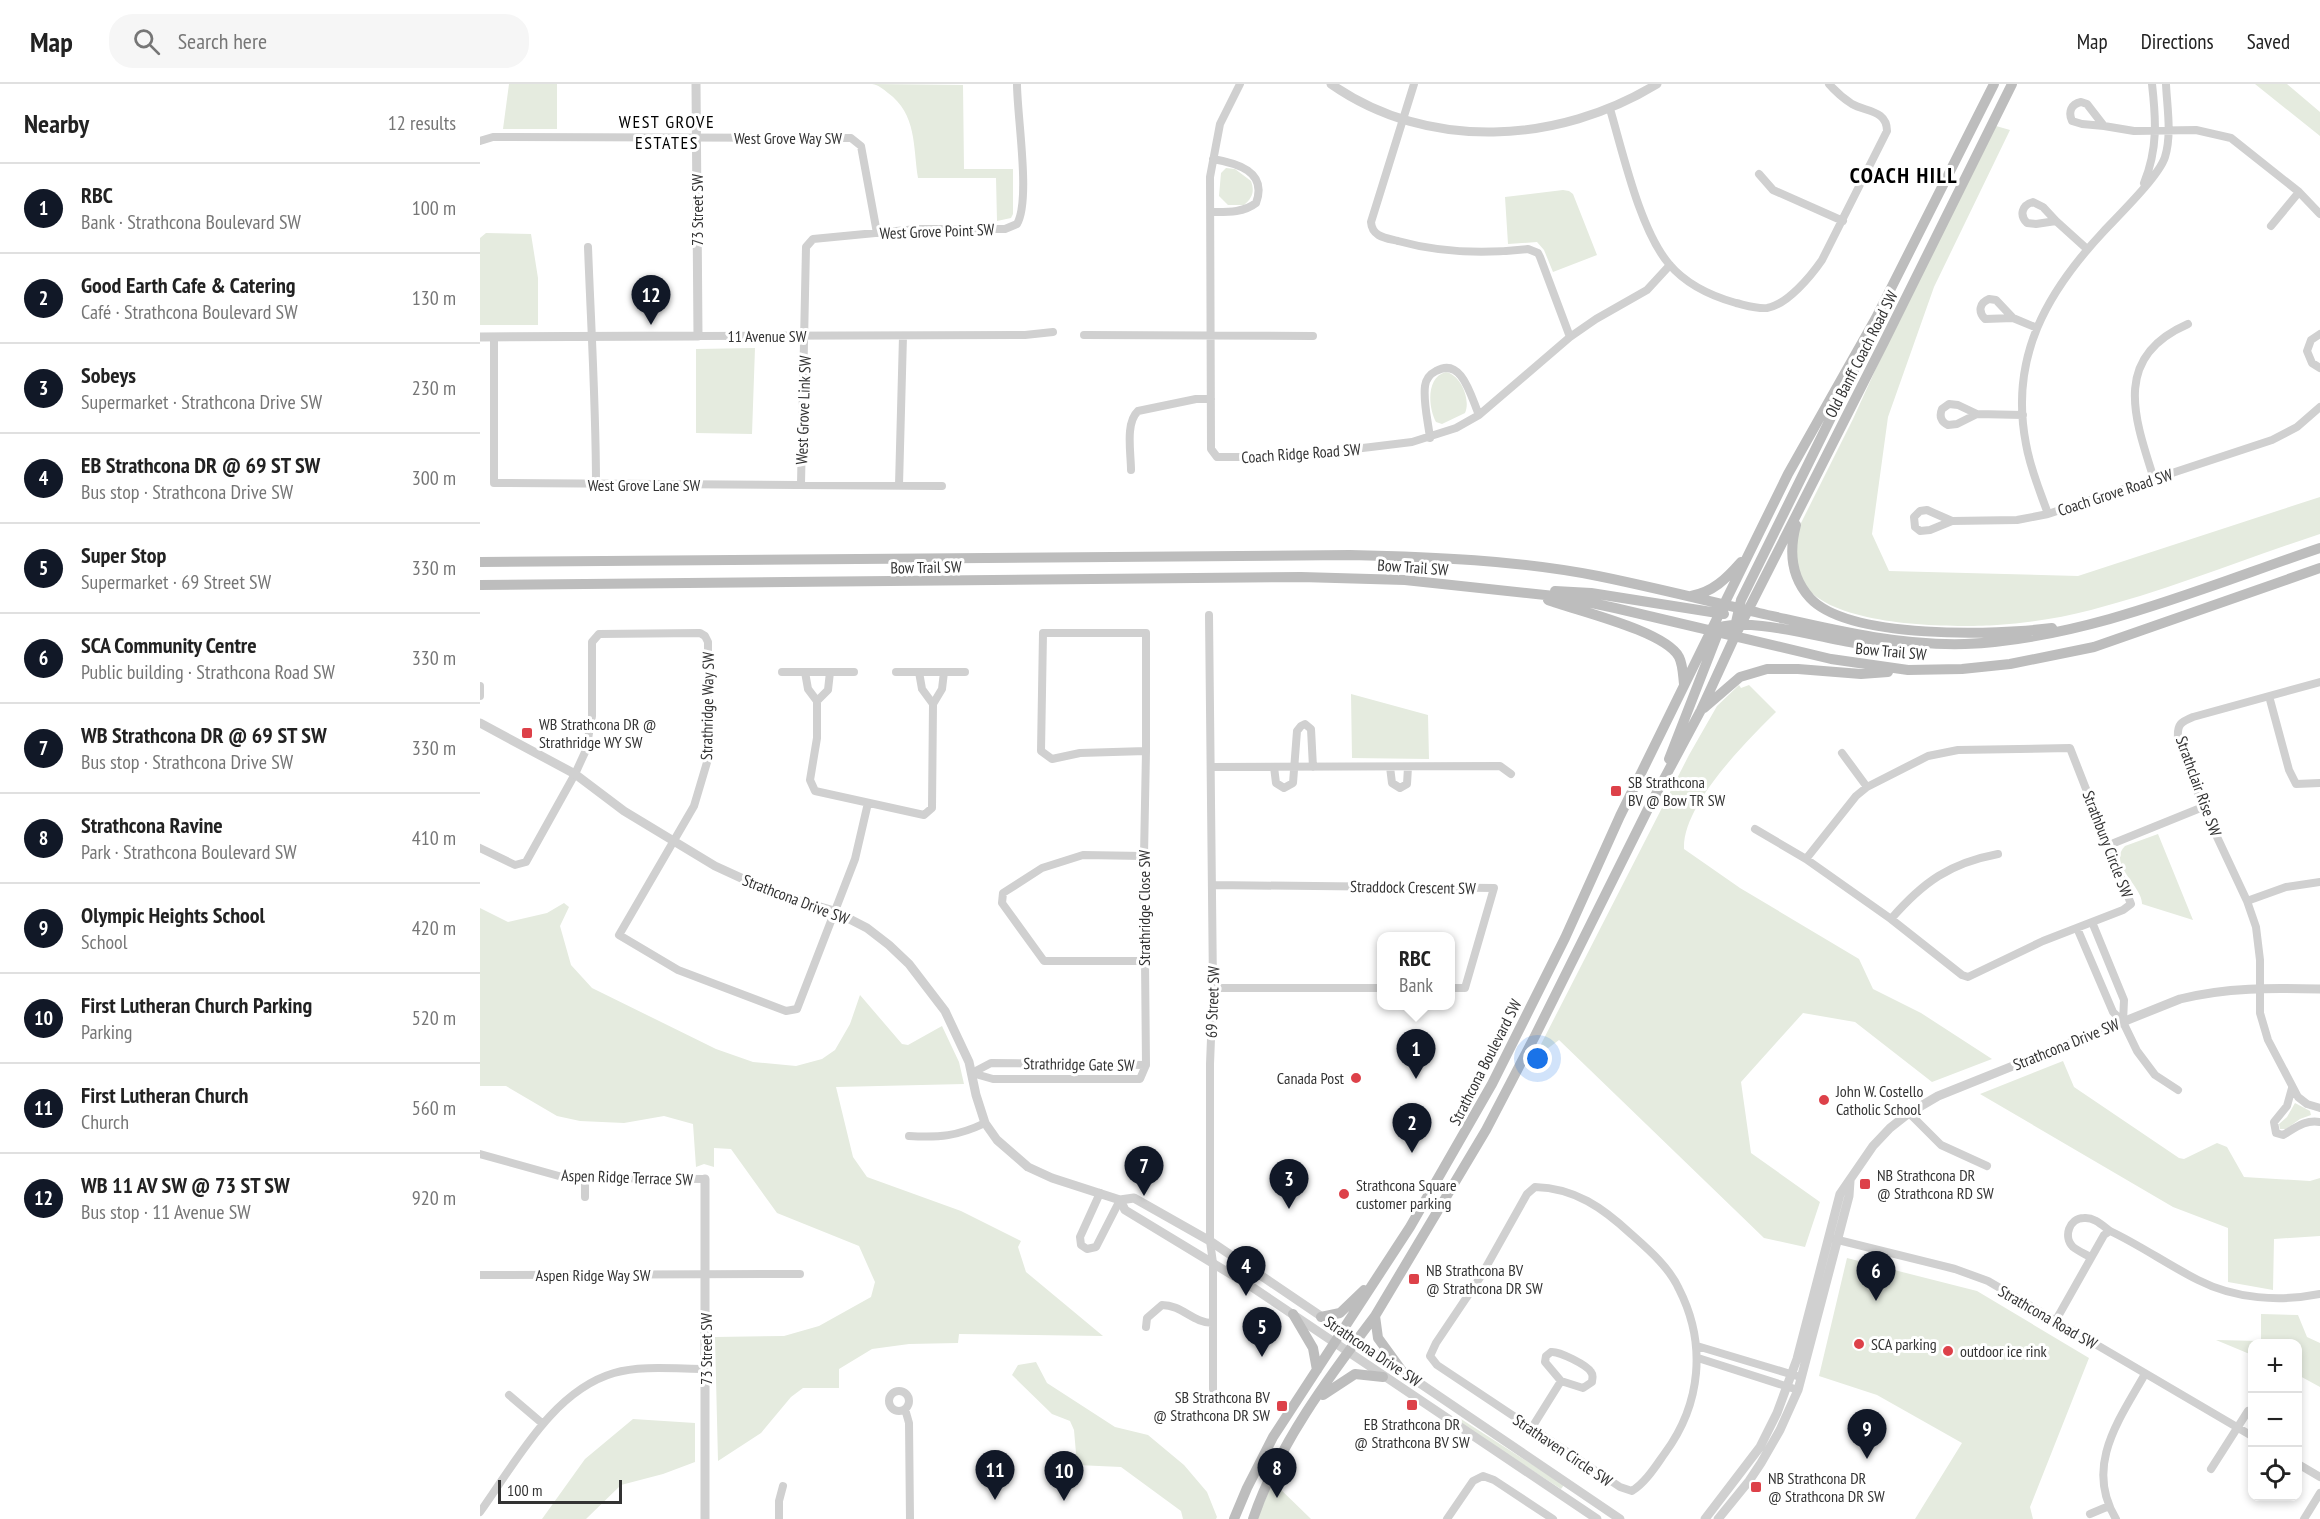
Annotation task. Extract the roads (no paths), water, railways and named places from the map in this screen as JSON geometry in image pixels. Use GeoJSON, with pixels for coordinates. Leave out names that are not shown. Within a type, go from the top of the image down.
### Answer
{"type":"FeatureCollection","features":[{"type":"Feature","properties":{"kind":"main road","name":"Old Banff Coach Road SW"},"geometry":{"type":"LineString","coordinates":[[1736,629],[1732,611],[1748,552],[1788,474],[1876,318],[1994,84]]}},
{"type":"Feature","properties":{"kind":"main road","name":"Old Banff Coach Road SW"},"geometry":{"type":"LineString","coordinates":[[1717,630],[1800,508],[2012,84]]}},
{"type":"Feature","properties":{"kind":"main road"},"geometry":{"type":"LineString","coordinates":[[2000,107],[2017,84]]}},
{"type":"Feature","properties":{"kind":"main road"},"geometry":{"type":"LineString","coordinates":[[1525,592],[1566,591],[1732,611],[1852,374],[1876,318]]}},
{"type":"Feature","properties":{"kind":"main road"},"geometry":{"type":"LineString","coordinates":[[1800,508],[1791,554],[1798,579],[1811,599],[1843,617],[1895,628],[1948,632],[2009,631],[2102,621]]}},
{"type":"Feature","properties":{"kind":"main road","name":"Bow Trail SW"},"geometry":{"type":"LineString","coordinates":[[480,562],[1429,556],[1529,564],[1598,576],[1686,597],[1732,611],[1850,634],[1948,644],[2036,637],[2102,621],[2320,548]]}},
{"type":"Feature","properties":{"kind":"main road"},"geometry":{"type":"LineString","coordinates":[[1686,597],[1710,591],[1726,580],[1748,552]]}},
{"type":"Feature","properties":{"kind":"main road","name":"Bow Trail SW"},"geometry":{"type":"LineString","coordinates":[[480,585],[1350,577],[1405,580],[1525,592],[1717,630],[1736,629],[1831,659],[1908,670],[1962,669],[2010,664],[2094,647],[2320,568]]}},
{"type":"Feature","properties":{"kind":"main road"},"geometry":{"type":"LineString","coordinates":[[1525,592],[1663,640],[1679,657],[1684,685]]}},
{"type":"Feature","properties":{"kind":"main road"},"geometry":{"type":"LineString","coordinates":[[1736,629],[1777,628],[1863,644],[1903,647],[1948,644]]}},
{"type":"Feature","properties":{"kind":"main road","name":"Strathcona Boulevard SW"},"geometry":{"type":"LineString","coordinates":[[1253,1519],[1281,1457],[1315,1401],[1375,1316],[1486,1130],[1649,807],[1701,710],[1736,629]]}},
{"type":"Feature","properties":{"kind":"main road"},"geometry":{"type":"LineString","coordinates":[[1649,807],[1717,630]]}},
{"type":"Feature","properties":{"kind":"main road","name":"Strathcona Boulevard SW"},"geometry":{"type":"LineString","coordinates":[[1234,1518],[1264,1454],[1437,1182],[1512,1046],[1684,685],[1717,630]]}},
{"type":"Feature","properties":{"kind":"main road"},"geometry":{"type":"LineString","coordinates":[[1701,710],[1740,677],[1767,669],[1861,674],[1908,670]]}},
{"type":"Feature","properties":{"kind":"main road"},"geometry":{"type":"LineString","coordinates":[[1321,1317],[1340,1313],[1381,1273]]}},
{"type":"Feature","properties":{"kind":"main road"},"geometry":{"type":"LineString","coordinates":[[1293,1314],[1313,1348],[1317,1370]]}},
{"type":"Feature","properties":{"kind":"main road"},"geometry":{"type":"LineString","coordinates":[[1375,1316],[1378,1338],[1402,1371]]}},
{"type":"Feature","properties":{"kind":"main road"},"geometry":{"type":"LineString","coordinates":[[1315,1401],[1355,1374],[1383,1377]]}},
{"type":"Feature","properties":{"kind":"street","name":"73 Street SW"},"geometry":{"type":"LineString","coordinates":[[696,84],[698,336]]}},
{"type":"Feature","properties":{"kind":"street","name":"West Grove Point SW"},"geometry":{"type":"LineString","coordinates":[[806,336],[805,254],[809,242],[813,239],[917,229],[1005,229],[1017,224],[1023,212],[1023,158],[1019,134],[1017,84]]}},
{"type":"Feature","properties":{"kind":"street","name":"Coach Ridge Road SW"},"geometry":{"type":"LineString","coordinates":[[1240,84],[1220,124],[1210,177],[1211,449],[1217,457],[1284,457],[1412,442],[1456,428],[1479,415],[1570,337],[1596,319],[1639,297],[1670,265]]}},
{"type":"Feature","properties":{"kind":"street"},"geometry":{"type":"LineString","coordinates":[[1331,84],[1361,102],[1403,120],[1460,131],[1499,133],[1541,128],[1584,118],[1610,109],[1657,84]]}},
{"type":"Feature","properties":{"kind":"street"},"geometry":{"type":"LineString","coordinates":[[1414,84],[1371,222],[1374,232],[1418,246],[1444,250],[1477,253],[1528,249],[1534,251],[1540,257],[1570,337]]}},
{"type":"Feature","properties":{"kind":"street"},"geometry":{"type":"LineString","coordinates":[[1610,109],[1648,228],[1660,252],[1670,265],[1702,289],[1725,299],[1757,308],[1772,307],[1808,279],[1822,261],[1888,128],[1886,120],[1879,114],[1853,104],[1835,91],[1830,84]]}},
{"type":"Feature","properties":{"kind":"street","name":"Coach Grove Road SW"},"geometry":{"type":"LineString","coordinates":[[2143,187],[2154,157],[2156,131],[2152,84]]}},
{"type":"Feature","properties":{"kind":"street","name":"Coach Grove Road SW"},"geometry":{"type":"LineString","coordinates":[[2166,84],[2168,144],[2159,170],[2087,249],[2052,295],[2037,328],[2026,365],[2022,395],[2029,456],[2048,514],[2272,440],[2297,427],[2320,407]]}},
{"type":"Feature","properties":{"kind":"street"},"geometry":{"type":"LineString","coordinates":[[2104,126],[2134,131],[2196,130],[2231,138],[2299,192],[2320,214]]}},
{"type":"Feature","properties":{"kind":"street","name":"West Grove Way SW"},"geometry":{"type":"LineString","coordinates":[[480,141],[493,137],[846,137],[855,139],[861,146],[877,233]]}},
{"type":"Feature","properties":{"kind":"street"},"geometry":{"type":"LineString","coordinates":[[1211,212],[1251,207],[1256,203],[1259,188],[1257,181],[1247,169],[1234,163],[1213,159]]}},
{"type":"Feature","properties":{"kind":"street"},"geometry":{"type":"LineString","coordinates":[[1759,174],[1773,190],[1843,221]]}},
{"type":"Feature","properties":{"kind":"street"},"geometry":{"type":"LineString","coordinates":[[2271,226],[2299,192]]}},
{"type":"Feature","properties":{"kind":"street"},"geometry":{"type":"LineString","coordinates":[[2056,221],[2087,249]]}},
{"type":"Feature","properties":{"kind":"street"},"geometry":{"type":"LineString","coordinates":[[588,247],[596,411],[596,484]]}},
{"type":"Feature","properties":{"kind":"street"},"geometry":{"type":"LineString","coordinates":[[2013,318],[2037,328]]}},
{"type":"Feature","properties":{"kind":"street"},"geometry":{"type":"LineString","coordinates":[[2154,479],[2135,416],[2133,399],[2136,379],[2147,357],[2162,338],[2188,324]]}},
{"type":"Feature","properties":{"kind":"street","name":"11 Avenue SW"},"geometry":{"type":"LineString","coordinates":[[480,336],[903,336],[1053,333]]}},
{"type":"Feature","properties":{"kind":"street"},"geometry":{"type":"LineString","coordinates":[[2320,334],[2311,340],[2307,351],[2312,363],[2320,368]]}},
{"type":"Feature","properties":{"kind":"street"},"geometry":{"type":"LineString","coordinates":[[1084,335],[1313,336]]}},
{"type":"Feature","properties":{"kind":"street","name":"West Grove Lane SW"},"geometry":{"type":"LineString","coordinates":[[494,336],[494,483],[942,486]]}},
{"type":"Feature","properties":{"kind":"street","name":"West Grove Link SW"},"geometry":{"type":"LineString","coordinates":[[801,484],[806,336]]}},
{"type":"Feature","properties":{"kind":"street"},"geometry":{"type":"LineString","coordinates":[[899,485],[903,336]]}},
{"type":"Feature","properties":{"kind":"street"},"geometry":{"type":"LineString","coordinates":[[1430,438],[1425,385],[1429,377],[1439,369],[1454,370],[1462,375],[1479,415]]}},
{"type":"Feature","properties":{"kind":"street"},"geometry":{"type":"LineString","coordinates":[[1131,470],[1131,423],[1135,414],[1142,410],[1196,399],[1211,399]]}},
{"type":"Feature","properties":{"kind":"street"},"geometry":{"type":"LineString","coordinates":[[1977,414],[2023,415]]}},
{"type":"Feature","properties":{"kind":"street"},"geometry":{"type":"LineString","coordinates":[[1952,521],[1927,510],[1917,512],[1913,520],[1915,527],[1924,532],[1952,521],[2017,520],[2048,514]]}},
{"type":"Feature","properties":{"kind":"street","name":"69 Street SW"},"geometry":{"type":"LineString","coordinates":[[1209,615],[1214,988],[1210,1064],[1210,1241],[1214,1263],[1213,1389]]}},
{"type":"Feature","properties":{"kind":"street","name":"Strathridge Way SW"},"geometry":{"type":"LineString","coordinates":[[575,774],[586,750],[590,731],[594,637],[599,634],[650,633],[700,633],[705,636],[708,642],[708,759],[694,806],[673,842]]}},
{"type":"Feature","properties":{"kind":"street","name":"Strathridge Close SW"},"geometry":{"type":"LineString","coordinates":[[1146,751],[1080,753],[1052,759],[1041,751],[1043,633],[1146,633],[1146,751],[1144,856],[1146,1065]]}},
{"type":"Feature","properties":{"kind":"street"},"geometry":{"type":"LineString","coordinates":[[783,672],[854,672]]}},
{"type":"Feature","properties":{"kind":"street"},"geometry":{"type":"LineString","coordinates":[[805,672],[808,689],[817,701],[817,738],[810,780],[815,791],[924,815],[932,808],[933,704],[942,689],[944,672]]}},
{"type":"Feature","properties":{"kind":"street"},"geometry":{"type":"LineString","coordinates":[[817,701],[828,690],[830,672]]}},
{"type":"Feature","properties":{"kind":"street"},"geometry":{"type":"LineString","coordinates":[[896,672],[965,672]]}},
{"type":"Feature","properties":{"kind":"street"},"geometry":{"type":"LineString","coordinates":[[919,672],[922,689],[933,704]]}},
{"type":"Feature","properties":{"kind":"street","name":"Strathclair Rise SW"},"geometry":{"type":"LineString","coordinates":[[2292,1088],[2268,1040],[2260,1013],[2258,941],[2247,901],[2203,807],[2178,738],[2177,728],[2181,721],[2193,717],[2320,682]]}},
{"type":"Feature","properties":{"kind":"street"},"geometry":{"type":"LineString","coordinates":[[480,686],[480,696]]}},
{"type":"Feature","properties":{"kind":"street"},"geometry":{"type":"LineString","coordinates":[[2269,696],[2289,770],[2296,784],[2320,783]]}},
{"type":"Feature","properties":{"kind":"street","name":"Strathcona Drive SW"},"geometry":{"type":"LineString","coordinates":[[480,723],[575,774],[624,811],[715,866],[776,894],[834,911],[867,928],[909,964],[945,1011],[972,1073],[985,1123],[997,1140],[1028,1167],[1052,1178],[1120,1200],[1134,1198],[1210,1241],[1620,1519]]}},
{"type":"Feature","properties":{"kind":"street"},"geometry":{"type":"LineString","coordinates":[[1274,767],[1276,783],[1284,788],[1293,783],[1297,731],[1305,724],[1311,729],[1313,767]]}},
{"type":"Feature","properties":{"kind":"street","name":"Strathbury Circle SW"},"geometry":{"type":"LineString","coordinates":[[2070,748],[2109,845],[2132,904],[2123,910],[2009,956],[1968,977],[1962,975],[1891,919],[1806,859],[1845,807],[1867,787],[1928,756],[1948,751],[2070,748]]}},
{"type":"Feature","properties":{"kind":"street"},"geometry":{"type":"LineString","coordinates":[[1842,753],[1867,787]]}},
{"type":"Feature","properties":{"kind":"street"},"geometry":{"type":"LineString","coordinates":[[1212,767],[1500,766],[1511,774]]}},
{"type":"Feature","properties":{"kind":"street"},"geometry":{"type":"LineString","coordinates":[[1390,767],[1392,783],[1400,788],[1407,784],[1408,767]]}},
{"type":"Feature","properties":{"kind":"street"},"geometry":{"type":"LineString","coordinates":[[480,848],[515,865],[526,862],[575,774]]}},
{"type":"Feature","properties":{"kind":"street"},"geometry":{"type":"LineString","coordinates":[[673,842],[620,935],[678,970],[786,1011],[797,1009],[855,859],[868,803]]}},
{"type":"Feature","properties":{"kind":"street"},"geometry":{"type":"LineString","coordinates":[[2109,845],[2203,807]]}},
{"type":"Feature","properties":{"kind":"street"},"geometry":{"type":"LineString","coordinates":[[1755,829],[1806,859]]}},
{"type":"Feature","properties":{"kind":"street"},"geometry":{"type":"LineString","coordinates":[[1891,919],[1920,888],[1949,869],[1978,858],[1998,854]]}},
{"type":"Feature","properties":{"kind":"street"},"geometry":{"type":"LineString","coordinates":[[1144,856],[1083,855],[1042,868],[1003,893],[1002,903],[1044,961],[1144,961]]}},
{"type":"Feature","properties":{"kind":"street"},"geometry":{"type":"LineString","coordinates":[[2247,901],[2286,887],[2320,882]]}},
{"type":"Feature","properties":{"kind":"street","name":"Straddock Crescent SW"},"geometry":{"type":"LineString","coordinates":[[1213,885],[1494,888],[1465,988],[1455,988]]}},
{"type":"Feature","properties":{"kind":"street"},"geometry":{"type":"LineString","coordinates":[[2092,922],[2124,1000],[2123,1022]]}},
{"type":"Feature","properties":{"kind":"street"},"geometry":{"type":"LineString","coordinates":[[2077,928],[2113,1012],[2123,1022],[2137,1051],[2155,1075],[2178,1090]]}},
{"type":"Feature","properties":{"kind":"street"},"geometry":{"type":"LineString","coordinates":[[1214,988],[1377,988]]}},
{"type":"Feature","properties":{"kind":"street","name":"Strathcona Drive SW"},"geometry":{"type":"LineString","coordinates":[[1709,1518],[1761,1463],[1780,1430],[1798,1390],[1797,1376],[1832,1239],[1839,1194],[1877,1142],[1909,1113],[1938,1096],[2172,1002],[2198,994],[2227,989],[2320,988]]}},
{"type":"Feature","properties":{"kind":"street","name":"Strathridge Gate SW"},"geometry":{"type":"LineString","coordinates":[[991,1063],[1146,1065],[1140,1079],[993,1079],[972,1073],[991,1063]]}},
{"type":"Feature","properties":{"kind":"street"},"geometry":{"type":"LineString","coordinates":[[2292,1088],[2307,1104],[2320,1108]]}},
{"type":"Feature","properties":{"kind":"street"},"geometry":{"type":"LineString","coordinates":[[2292,1088],[2287,1106],[2274,1122],[2276,1133],[2283,1135],[2300,1125],[2314,1121],[2320,1122]]}},
{"type":"Feature","properties":{"kind":"street"},"geometry":{"type":"LineString","coordinates":[[1909,1113],[1941,1145],[1987,1166]]}},
{"type":"Feature","properties":{"kind":"street"},"geometry":{"type":"LineString","coordinates":[[909,1136],[938,1137],[964,1133],[985,1123]]}},
{"type":"Feature","properties":{"kind":"street","name":"Aspen Ridge Terrace SW"},"geometry":{"type":"LineString","coordinates":[[480,1154],[566,1178],[705,1179]]}},
{"type":"Feature","properties":{"kind":"street"},"geometry":{"type":"LineString","coordinates":[[585,1179],[585,1197]]}},
{"type":"Feature","properties":{"kind":"street","name":"73 Street SW"},"geometry":{"type":"LineString","coordinates":[[705,1179],[705,1519]]}},
{"type":"Feature","properties":{"kind":"street","name":"Strathaven Circle SW"},"geometry":{"type":"LineString","coordinates":[[1535,1187],[1549,1187],[1572,1193],[1594,1203],[1658,1259],[1679,1288],[1692,1322],[1697,1346],[1698,1358],[1690,1403],[1678,1435],[1647,1478],[1632,1491],[1620,1487],[1531,1429],[1437,1365],[1430,1356],[1436,1343],[1481,1276],[1527,1194],[1535,1187]]}},
{"type":"Feature","properties":{"kind":"street"},"geometry":{"type":"LineString","coordinates":[[1100,1193],[1080,1237],[1081,1245],[1087,1249],[1096,1247],[1120,1200]]}},
{"type":"Feature","properties":{"kind":"street","name":"Strathcona Drive SW"},"geometry":{"type":"LineString","coordinates":[[1120,1200],[1125,1210],[1293,1314],[1383,1377],[1595,1518]]}},
{"type":"Feature","properties":{"kind":"street"},"geometry":{"type":"LineString","coordinates":[[2090,1257],[2075,1249],[2070,1242],[2068,1234],[2071,1225],[2079,1218],[2091,1218],[2200,1281],[2225,1290],[2271,1298],[2295,1298],[2320,1294]]}},
{"type":"Feature","properties":{"kind":"street"},"geometry":{"type":"LineString","coordinates":[[2056,1320],[2103,1235],[2110,1231]]}},
{"type":"Feature","properties":{"kind":"street","name":"Strathcona Road SW"},"geometry":{"type":"LineString","coordinates":[[1832,1239],[1955,1269],[1989,1281],[2248,1433]]}},
{"type":"Feature","properties":{"kind":"street","name":"Aspen Ridge Way SW"},"geometry":{"type":"LineString","coordinates":[[480,1275],[800,1274]]}},
{"type":"Feature","properties":{"kind":"street"},"geometry":{"type":"LineString","coordinates":[[1146,1328],[1147,1318],[1162,1305],[1172,1305],[1202,1323],[1213,1323]]}},
{"type":"Feature","properties":{"kind":"street"},"geometry":{"type":"LineString","coordinates":[[1697,1346],[1797,1376]]}},
{"type":"Feature","properties":{"kind":"street"},"geometry":{"type":"LineString","coordinates":[[1551,1352],[1561,1353],[1589,1370],[1593,1376],[1590,1385],[1583,1388],[1561,1381],[1545,1362],[1546,1356],[1551,1352]]}},
{"type":"Feature","properties":{"kind":"street"},"geometry":{"type":"LineString","coordinates":[[1698,1358],[1798,1390]]}},
{"type":"Feature","properties":{"kind":"street"},"geometry":{"type":"LineString","coordinates":[[480,1512],[512,1463],[543,1424],[577,1391],[615,1372],[642,1369],[705,1369]]}},
{"type":"Feature","properties":{"kind":"street"},"geometry":{"type":"LineString","coordinates":[[2116,1519],[2109,1506],[2104,1472],[2106,1449],[2114,1428],[2145,1374]]}},
{"type":"Feature","properties":{"kind":"street","name":"Strathcona Drive SW"},"geometry":{"type":"LineString","coordinates":[[1709,1518],[1760,1447],[1788,1386],[1797,1376]]}},
{"type":"Feature","properties":{"kind":"street"},"geometry":{"type":"LineString","coordinates":[[1531,1429],[1561,1381]]}},
{"type":"Feature","properties":{"kind":"street"},"geometry":{"type":"LineString","coordinates":[[509,1395],[543,1424]]}},
{"type":"Feature","properties":{"kind":"street"},"geometry":{"type":"LineString","coordinates":[[905,1409],[909,1423],[910,1519]]}},
{"type":"Feature","properties":{"kind":"street"},"geometry":{"type":"LineString","coordinates":[[2211,1468],[2248,1411]]}},
{"type":"Feature","properties":{"kind":"street"},"geometry":{"type":"LineString","coordinates":[[2302,1466],[2320,1477]]}},
{"type":"Feature","properties":{"kind":"street"},"geometry":{"type":"LineString","coordinates":[[1447,1519],[1473,1481],[1484,1476],[1494,1480],[1553,1519]]}},
{"type":"Feature","properties":{"kind":"street"},"geometry":{"type":"LineString","coordinates":[[779,1519],[779,1501],[783,1486]]}},
{"type":"Feature","properties":{"kind":"street"},"geometry":{"type":"LineString","coordinates":[[2304,1519],[2320,1493]]}},
{"type":"Feature","properties":{"kind":"street"},"geometry":{"type":"LineString","coordinates":[[2090,1514],[2109,1506]]}},
{"type":"Feature","properties":{"kind":"place","name":"WB 11 AV SW @ 73 ST SW"},"geometry":{"type":"Point","coordinates":[651,325]}},
{"type":"Feature","properties":{"kind":"place","name":"WB Strathcona DR @ Strathridge WY SW"},"geometry":{"type":"Point","coordinates":[527,733]}},
{"type":"Feature","properties":{"kind":"place","name":"SB Strathcona BV @ Bow TR SW"},"geometry":{"type":"Point","coordinates":[1616,791]}},
{"type":"Feature","properties":{"kind":"place","name":"Canada Post"},"geometry":{"type":"Point","coordinates":[1356,1078]}},
{"type":"Feature","properties":{"kind":"place","name":"RBC"},"geometry":{"type":"Point","coordinates":[1416,1079]}},
{"type":"Feature","properties":{"kind":"place","name":"John W. Costello Catholic School"},"geometry":{"type":"Point","coordinates":[1824,1100]}},
{"type":"Feature","properties":{"kind":"place","name":"Good Earth Cafe & Catering"},"geometry":{"type":"Point","coordinates":[1412,1153]}},
{"type":"Feature","properties":{"kind":"place","name":"NB Strathcona DR @ Strathcona RD SW"},"geometry":{"type":"Point","coordinates":[1865,1184]}},
{"type":"Feature","properties":{"kind":"place","name":"Strathcona Square customer parking"},"geometry":{"type":"Point","coordinates":[1344,1194]}},
{"type":"Feature","properties":{"kind":"place","name":"WB Strathcona DR @ 69 ST SW"},"geometry":{"type":"Point","coordinates":[1144,1196]}},
{"type":"Feature","properties":{"kind":"place","name":"Sobeys"},"geometry":{"type":"Point","coordinates":[1289,1209]}},
{"type":"Feature","properties":{"kind":"place","name":"NB Strathcona BV @ Strathcona DR SW"},"geometry":{"type":"Point","coordinates":[1414,1279]}},
{"type":"Feature","properties":{"kind":"place","name":"EB Strathcona DR @ 69 ST SW"},"geometry":{"type":"Point","coordinates":[1246,1296]}},
{"type":"Feature","properties":{"kind":"place","name":"SCA Community Centre"},"geometry":{"type":"Point","coordinates":[1876,1301]}},
{"type":"Feature","properties":{"kind":"place","name":"SCA parking"},"geometry":{"type":"Point","coordinates":[1859,1344]}},
{"type":"Feature","properties":{"kind":"place","name":"outdoor ice rink"},"geometry":{"type":"Point","coordinates":[1948,1351]}},
{"type":"Feature","properties":{"kind":"place","name":"Super Stop"},"geometry":{"type":"Point","coordinates":[1262,1357]}},
{"type":"Feature","properties":{"kind":"place","name":"EB Strathcona DR @ Strathcona BV SW"},"geometry":{"type":"Point","coordinates":[1412,1405]}},
{"type":"Feature","properties":{"kind":"place","name":"SB Strathcona BV @ Strathcona DR SW"},"geometry":{"type":"Point","coordinates":[1282,1406]}},
{"type":"Feature","properties":{"kind":"place","name":"Olympic Heights School"},"geometry":{"type":"Point","coordinates":[1867,1459]}},
{"type":"Feature","properties":{"kind":"place","name":"NB Strathcona DR @ Strathcona DR SW"},"geometry":{"type":"Point","coordinates":[1756,1487]}},
{"type":"Feature","properties":{"kind":"place","name":"Strathcona Ravine"},"geometry":{"type":"Point","coordinates":[1277,1498]}},
{"type":"Feature","properties":{"kind":"place","name":"First Lutheran Church"},"geometry":{"type":"Point","coordinates":[995,1500]}},
{"type":"Feature","properties":{"kind":"place","name":"First Lutheran Church Parking"},"geometry":{"type":"Point","coordinates":[1064,1501]}},
{"type":"Feature","properties":{"kind":"district","name":"WEST GROVE ESTATES"},"geometry":{"type":"Point","coordinates":[667,131]}},
{"type":"Feature","properties":{"kind":"district","name":"COACH HILL"},"geometry":{"type":"Point","coordinates":[1904,175]}}]}
